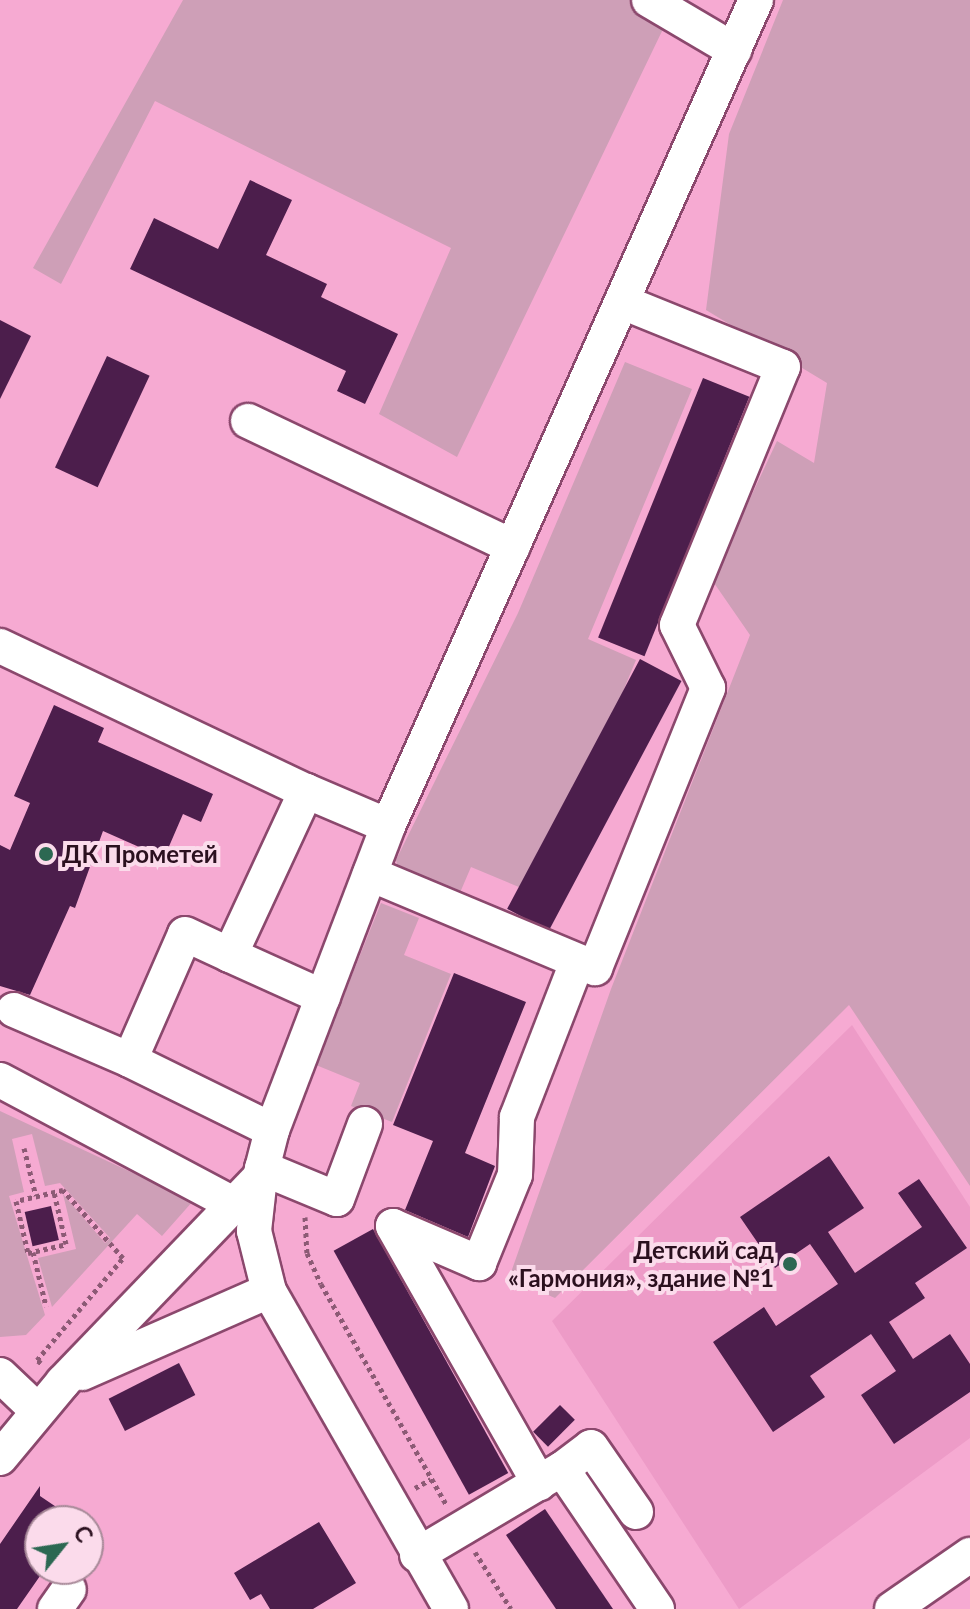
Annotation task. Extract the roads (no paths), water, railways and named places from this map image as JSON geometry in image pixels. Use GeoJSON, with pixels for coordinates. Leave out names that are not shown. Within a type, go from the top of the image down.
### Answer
{"type":"FeatureCollection","features":[{"type":"Feature","properties":{"kind":"street"},"geometry":{"type":"LineString","coordinates":[[649,0],[734,50]]}},
{"type":"Feature","properties":{"kind":"street"},"geometry":{"type":"LineString","coordinates":[[451,1609],[417,1555],[269,1291],[254,1231],[261,1172],[272,1130],[388,826],[756,0]]}},
{"type":"Feature","properties":{"kind":"street"},"geometry":{"type":"LineString","coordinates":[[370,874],[595,968],[708,688],[677,625],[783,367],[622,302]]}},
{"type":"Feature","properties":{"kind":"street"},"geometry":{"type":"LineString","coordinates":[[248,421],[513,547]]}},
{"type":"Feature","properties":{"kind":"street"},"geometry":{"type":"LineString","coordinates":[[0,646],[306,791],[388,826]]}},
{"type":"Feature","properties":{"kind":"street"},"geometry":{"type":"LineString","coordinates":[[230,955],[306,791]]}},
{"type":"Feature","properties":{"kind":"street"},"geometry":{"type":"LineString","coordinates":[[130,1060],[185,934],[323,997]]}},
{"type":"Feature","properties":{"kind":"street"},"geometry":{"type":"LineString","coordinates":[[577,962],[517,1117],[515,1175],[479,1263],[393,1226],[550,1476],[657,1609]]}},
{"type":"Feature","properties":{"kind":"street"},"geometry":{"type":"LineString","coordinates":[[14,1010],[130,1060],[272,1130]]}},
{"type":"Feature","properties":{"kind":"street"},"geometry":{"type":"LineString","coordinates":[[0,1080],[231,1203]]}},
{"type":"Feature","properties":{"kind":"street"},"geometry":{"type":"LineString","coordinates":[[261,1172],[337,1199],[365,1124]]}},
{"type":"Feature","properties":{"kind":"street"},"geometry":{"type":"LineString","coordinates":[[0,1458],[63,1382],[261,1172]]}},
{"type":"Feature","properties":{"kind":"street"},"geometry":{"type":"LineString","coordinates":[[63,1382],[269,1291]]}},
{"type":"Feature","properties":{"kind":"street"},"geometry":{"type":"LineString","coordinates":[[0,1375],[38,1411]]}},
{"type":"Feature","properties":{"kind":"street"},"geometry":{"type":"LineString","coordinates":[[417,1555],[550,1476],[591,1447],[636,1512]]}},
{"type":"Feature","properties":{"kind":"street"},"geometry":{"type":"LineString","coordinates":[[892,1609],[970,1555]]}},
{"type":"Feature","properties":{"kind":"place","name":"ДК Прометей"},"geometry":{"type":"Point","coordinates":[46,854]}},
{"type":"Feature","properties":{"kind":"place","name":"Детский сад «Гармония», здание №1"},"geometry":{"type":"Point","coordinates":[790,1264]}}]}
